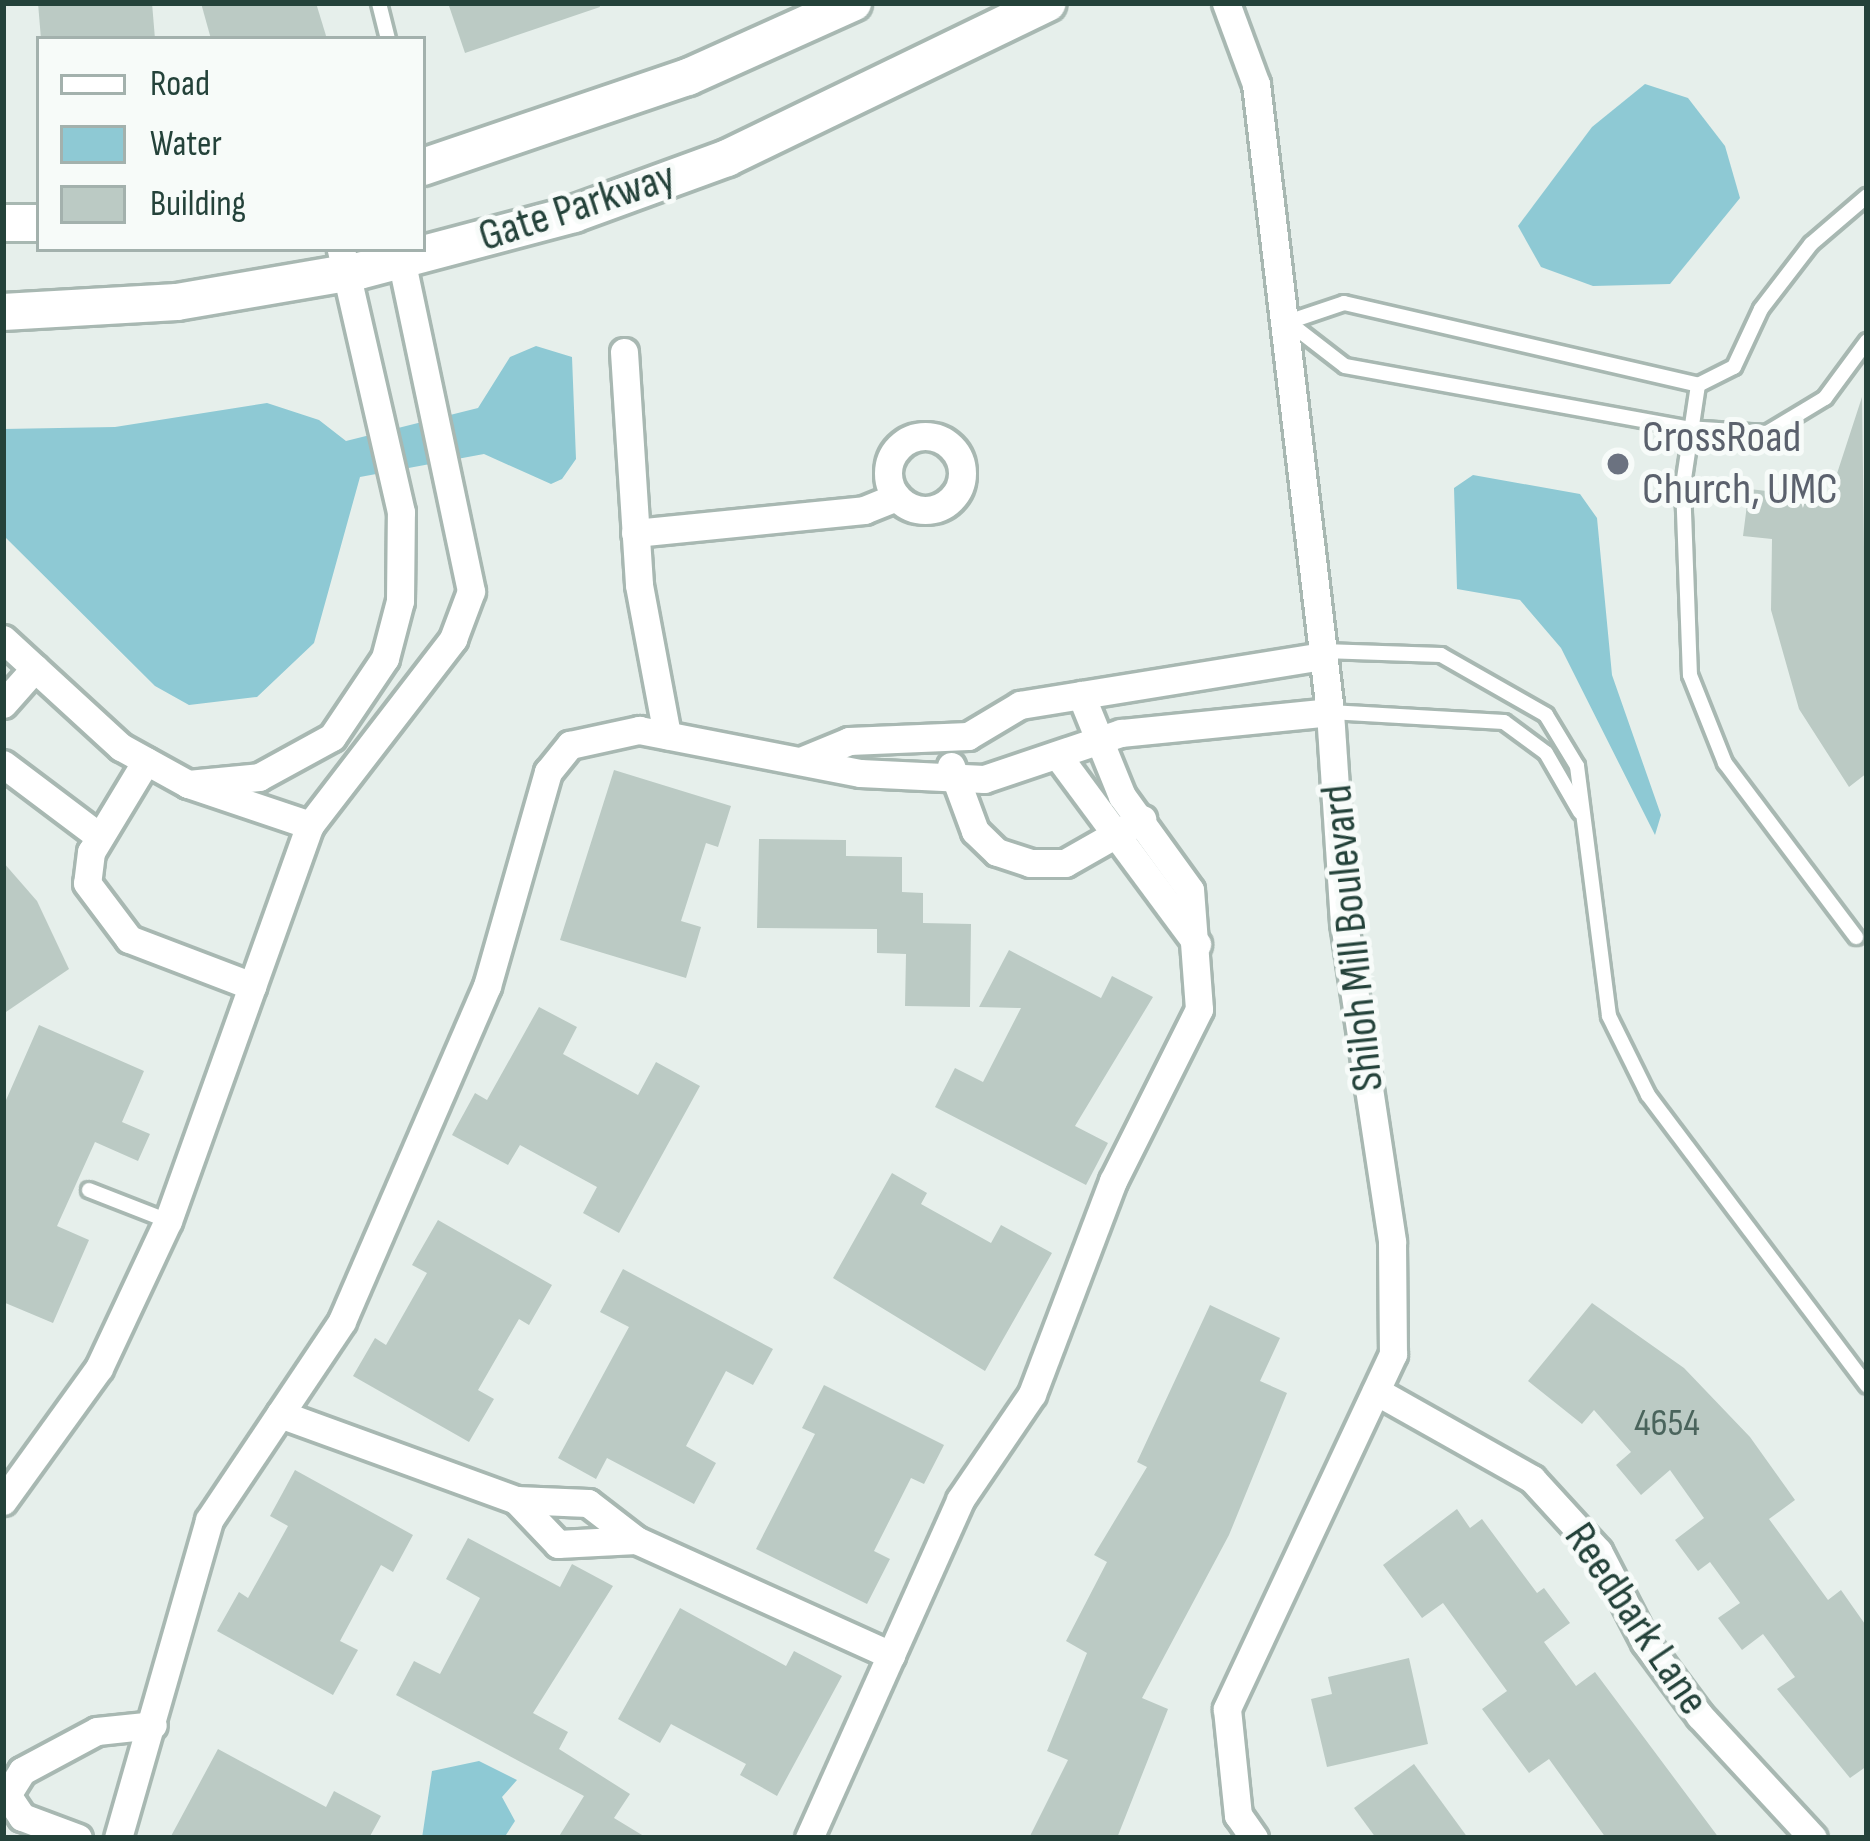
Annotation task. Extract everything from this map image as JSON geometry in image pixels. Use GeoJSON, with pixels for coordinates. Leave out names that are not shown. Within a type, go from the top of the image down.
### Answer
{"type":"FeatureCollection","features":[{"type":"Feature","properties":{"kind":"main road","name":"Gate Parkway"},"geometry":{"type":"LineString","coordinates":[[426,166],[666,85],[853,3]]}},
{"type":"Feature","properties":{"kind":"main road","name":"Gate Parkway"},"geometry":{"type":"LineString","coordinates":[[426,249],[574,214],[727,158],[1048,3]]}},
{"type":"Feature","properties":{"kind":"main road"},"geometry":{"type":"LineString","coordinates":[[3,224],[36,223]]}},
{"type":"Feature","properties":{"kind":"main road","name":"Gate Parkway"},"geometry":{"type":"LineString","coordinates":[[3,312],[177,302],[344,261],[400,255]]}},
{"type":"Feature","properties":{"kind":"street","name":"Shiloh Mill Boulevard"},"geometry":{"type":"LineString","coordinates":[[1226,3],[1256,84],[1288,322],[1330,712],[1344,923],[1392,1242],[1394,1354],[1227,1709],[1238,1815],[1255,1838]]}},
{"type":"Feature","properties":{"kind":"street"},"geometry":{"type":"LineString","coordinates":[[3,1501],[99,1368],[168,1221],[310,825],[453,638],[471,592],[400,255]]}},
{"type":"Feature","properties":{"kind":"street"},"geometry":{"type":"LineString","coordinates":[[188,784],[260,777],[332,736],[354,713],[386,658],[400,601],[400,512],[344,261]]}},
{"type":"Feature","properties":{"kind":"street"},"geometry":{"type":"LineString","coordinates":[[624,352],[635,533],[667,735]]}},
{"type":"Feature","properties":{"kind":"street"},"geometry":{"type":"LineString","coordinates":[[635,533],[864,509],[896,497]]}},
{"type":"Feature","properties":{"kind":"street"},"geometry":{"type":"LineString","coordinates":[[3,639],[146,761],[188,784],[310,825]]}},
{"type":"Feature","properties":{"kind":"street"},"geometry":{"type":"LineString","coordinates":[[802,760],[849,741],[946,739],[1020,705],[1323,654]]}},
{"type":"Feature","properties":{"kind":"street"},"geometry":{"type":"LineString","coordinates":[[3,704],[34,668]]}},
{"type":"Feature","properties":{"kind":"street"},"geometry":{"type":"LineString","coordinates":[[809,1838],[960,1500],[1032,1394],[1113,1181],[1184,1056],[1199,1009],[1190,890],[1142,819],[1082,695]]}},
{"type":"Feature","properties":{"kind":"street"},"geometry":{"type":"LineString","coordinates":[[118,1838],[209,1520],[342,1322],[487,986],[548,772],[569,745],[600,731],[667,735],[802,760],[954,779],[1058,756],[1101,741],[1330,712]]}},
{"type":"Feature","properties":{"kind":"street"},"geometry":{"type":"LineString","coordinates":[[946,739],[954,779],[975,831],[997,852],[1065,863],[1114,840],[1142,819]]}},
{"type":"Feature","properties":{"kind":"street"},"geometry":{"type":"LineString","coordinates":[[1058,756],[1114,840],[1197,944]]}},
{"type":"Feature","properties":{"kind":"street"},"geometry":{"type":"LineString","coordinates":[[146,761],[100,837],[87,883],[129,939],[252,986]]}},
{"type":"Feature","properties":{"kind":"street"},"geometry":{"type":"LineString","coordinates":[[3,764],[100,837]]}},
{"type":"Feature","properties":{"kind":"street","name":"Reedbark Lane"},"geometry":{"type":"LineString","coordinates":[[1376,1391],[1532,1479],[1598,1551],[1645,1642],[1700,1716],[1813,1838]]}},
{"type":"Feature","properties":{"kind":"street"},"geometry":{"type":"LineString","coordinates":[[280,1414],[516,1500],[587,1503],[637,1540],[891,1655]]}},
{"type":"Feature","properties":{"kind":"street"},"geometry":{"type":"LineString","coordinates":[[516,1500],[558,1544],[637,1540]]}},
{"type":"Feature","properties":{"kind":"street"},"geometry":{"type":"LineString","coordinates":[[78,1838],[22,1817],[7,1795],[22,1772],[97,1731],[153,1725]]}},
{"type":"Feature","properties":{"kind":"lane"},"geometry":{"type":"LineString","coordinates":[[379,3],[387,36]]}},
{"type":"Feature","properties":{"kind":"lane"},"geometry":{"type":"LineString","coordinates":[[1288,322],[1344,303],[1698,385],[1734,367],[1786,276],[1867,196]]}},
{"type":"Feature","properties":{"kind":"lane"},"geometry":{"type":"LineString","coordinates":[[1288,322],[1346,366],[1686,428],[1767,433],[1825,398],[1867,341]]}},
{"type":"Feature","properties":{"kind":"lane"},"geometry":{"type":"LineString","coordinates":[[1698,385],[1686,428],[1681,576],[1690,675],[1725,763],[1856,937]]}},
{"type":"Feature","properties":{"kind":"lane"},"geometry":{"type":"LineString","coordinates":[[1323,654],[1441,655],[1496,679],[1546,716],[1577,766],[1619,1036],[1648,1095],[1867,1386]]}},
{"type":"Feature","properties":{"kind":"lane"},"geometry":{"type":"LineString","coordinates":[[1330,712],[1504,722],[1546,753],[1582,817]]}},
{"type":"Feature","properties":{"kind":"lane"},"geometry":{"type":"LineString","coordinates":[[89,1190],[168,1221]]}},
{"type":"Feature","properties":{"kind":"water"},"geometry":{"type":"Polygon","coordinates":[[[1645,84],[1688,98],[1725,146],[1740,198],[1670,284],[1593,286],[1541,267],[1518,226],[1592,127],[1645,84]]]}},
{"type":"Feature","properties":{"kind":"water"},"geometry":{"type":"Polygon","coordinates":[[[536,346],[572,357],[576,459],[562,479],[551,484],[484,454],[360,477],[314,643],[257,697],[189,705],[155,686],[3,535],[3,429],[115,427],[267,403],[319,420],[346,441],[478,408],[510,357],[536,346]]]}},
{"type":"Feature","properties":{"kind":"water"},"geometry":{"type":"Polygon","coordinates":[[[1473,475],[1580,494],[1597,518],[1612,675],[1661,815],[1655,835],[1561,648],[1520,600],[1457,589],[1454,488],[1473,475]]]}},
{"type":"Feature","properties":{"kind":"water"},"geometry":{"type":"Polygon","coordinates":[[[479,1761],[517,1780],[502,1797],[515,1821],[504,1838],[422,1838],[432,1771],[479,1761]]]}},
{"type":"Feature","properties":{"kind":"building"},"geometry":{"type":"Polygon","coordinates":[[[38,3],[152,3],[155,36],[41,36],[38,3]]]}},
{"type":"Feature","properties":{"kind":"building"},"geometry":{"type":"Polygon","coordinates":[[[201,3],[316,3],[326,36],[210,36],[201,3]]]}},
{"type":"Feature","properties":{"kind":"building"},"geometry":{"type":"Polygon","coordinates":[[[448,3],[599,3],[600,7],[465,53],[448,3]]]}},
{"type":"Feature","properties":{"kind":"building"},"geometry":{"type":"Polygon","coordinates":[[[1862,397],[1867,773],[1849,787],[1799,709],[1771,610],[1772,539],[1743,536],[1749,489],[1829,498],[1862,397]]]}},
{"type":"Feature","properties":{"kind":"building"},"geometry":{"type":"Polygon","coordinates":[[[614,770],[731,806],[718,847],[706,843],[681,921],[701,927],[686,978],[560,940],[614,770]]]}},
{"type":"Feature","properties":{"kind":"building"},"geometry":{"type":"Polygon","coordinates":[[[759,839],[846,840],[846,856],[902,857],[902,892],[923,893],[923,923],[971,924],[970,1007],[905,1006],[906,954],[877,953],[877,929],[757,928],[759,839]]]}},
{"type":"Feature","properties":{"kind":"building"},"geometry":{"type":"Polygon","coordinates":[[[3,862],[37,901],[69,969],[3,1014],[3,862]]]}},
{"type":"Feature","properties":{"kind":"building"},"geometry":{"type":"Polygon","coordinates":[[[1009,950],[1101,998],[1112,976],[1153,997],[1075,1126],[1108,1143],[1086,1185],[935,1107],[955,1068],[983,1082],[1021,1008],[979,1007],[1009,950]]]}},
{"type":"Feature","properties":{"kind":"building"},"geometry":{"type":"Polygon","coordinates":[[[539,1007],[577,1027],[563,1054],[638,1095],[656,1062],[700,1086],[619,1233],[583,1213],[597,1187],[520,1145],[508,1165],[452,1135],[475,1093],[487,1100],[539,1007]]]}},
{"type":"Feature","properties":{"kind":"building"},"geometry":{"type":"Polygon","coordinates":[[[39,1025],[144,1071],[122,1122],[150,1134],[138,1161],[95,1142],[57,1226],[89,1240],[53,1323],[3,1302],[3,1107],[39,1025]]]}},
{"type":"Feature","properties":{"kind":"building"},"geometry":{"type":"Polygon","coordinates":[[[892,1173],[927,1193],[921,1204],[991,1243],[1001,1225],[1052,1253],[985,1371],[833,1278],[892,1173]]]}},
{"type":"Feature","properties":{"kind":"building"},"geometry":{"type":"Polygon","coordinates":[[[438,1220],[552,1285],[529,1325],[519,1319],[478,1390],[494,1399],[469,1442],[353,1376],[375,1338],[386,1345],[427,1273],[412,1265],[438,1220]]]}},
{"type":"Feature","properties":{"kind":"building"},"geometry":{"type":"Polygon","coordinates":[[[623,1269],[773,1349],[753,1385],[726,1371],[686,1446],[716,1463],[694,1504],[607,1458],[596,1479],[558,1458],[629,1327],[600,1312],[623,1269]]]}},
{"type":"Feature","properties":{"kind":"building"},"geometry":{"type":"Polygon","coordinates":[[[1592,1303],[1684,1368],[1750,1437],[1795,1500],[1769,1519],[1828,1600],[1841,1590],[1867,1627],[1867,1766],[1850,1778],[1777,1689],[1795,1677],[1763,1634],[1742,1650],[1718,1618],[1740,1603],[1710,1562],[1698,1571],[1675,1540],[1704,1518],[1670,1470],[1641,1495],[1616,1465],[1631,1452],[1594,1410],[1582,1424],[1528,1381],[1592,1303]]]}},
{"type":"Feature","properties":{"kind":"building"},"geometry":{"type":"Polygon","coordinates":[[[1210,1305],[1280,1338],[1260,1381],[1287,1393],[1229,1535],[1142,1698],[1168,1709],[1117,1838],[1029,1838],[1068,1760],[1047,1751],[1087,1653],[1066,1641],[1107,1562],[1094,1555],[1147,1467],[1137,1462],[1210,1305]]]}},
{"type":"Feature","properties":{"kind":"building"},"geometry":{"type":"Polygon","coordinates":[[[824,1385],[944,1445],[924,1484],[911,1478],[874,1551],[890,1559],[867,1604],[756,1549],[815,1434],[802,1428],[824,1385]]]}},
{"type":"Feature","properties":{"kind":"building"},"geometry":{"type":"Polygon","coordinates":[[[295,1470],[413,1535],[393,1572],[381,1565],[340,1641],[358,1650],[333,1695],[217,1631],[239,1592],[248,1598],[288,1526],[270,1516],[295,1470]]]}},
{"type":"Feature","properties":{"kind":"building"},"geometry":{"type":"Polygon","coordinates":[[[1457,1509],[1470,1528],[1482,1519],[1537,1593],[1544,1588],[1570,1623],[1544,1642],[1576,1686],[1595,1672],[1719,1838],[1606,1838],[1549,1759],[1529,1773],[1482,1709],[1507,1691],[1443,1603],[1422,1618],[1383,1565],[1457,1509]]]}},
{"type":"Feature","properties":{"kind":"building"},"geometry":{"type":"Polygon","coordinates":[[[468,1538],[560,1587],[572,1564],[613,1586],[533,1713],[568,1732],[559,1749],[630,1794],[614,1818],[647,1838],[558,1838],[584,1796],[396,1695],[414,1661],[440,1674],[480,1598],[446,1579],[468,1538]]]}},
{"type":"Feature","properties":{"kind":"building"},"geometry":{"type":"Polygon","coordinates":[[[680,1608],[786,1666],[794,1651],[842,1676],[777,1796],[740,1775],[746,1764],[671,1724],[660,1743],[618,1719],[680,1608]]]}},
{"type":"Feature","properties":{"kind":"building"},"geometry":{"type":"Polygon","coordinates":[[[1409,1658],[1428,1744],[1327,1767],[1311,1699],[1332,1694],[1328,1677],[1409,1658]]]}},
{"type":"Feature","properties":{"kind":"building"},"geometry":{"type":"Polygon","coordinates":[[[218,1749],[326,1807],[334,1791],[381,1816],[369,1838],[170,1838],[218,1749]]]}},
{"type":"Feature","properties":{"kind":"building"},"geometry":{"type":"Polygon","coordinates":[[[1414,1764],[1468,1838],[1376,1838],[1354,1808],[1414,1764]]]}},
{"type":"Feature","properties":{"kind":"place","name":"CrossRoad Church, UMC"},"geometry":{"type":"Point","coordinates":[1618,464]}}]}
